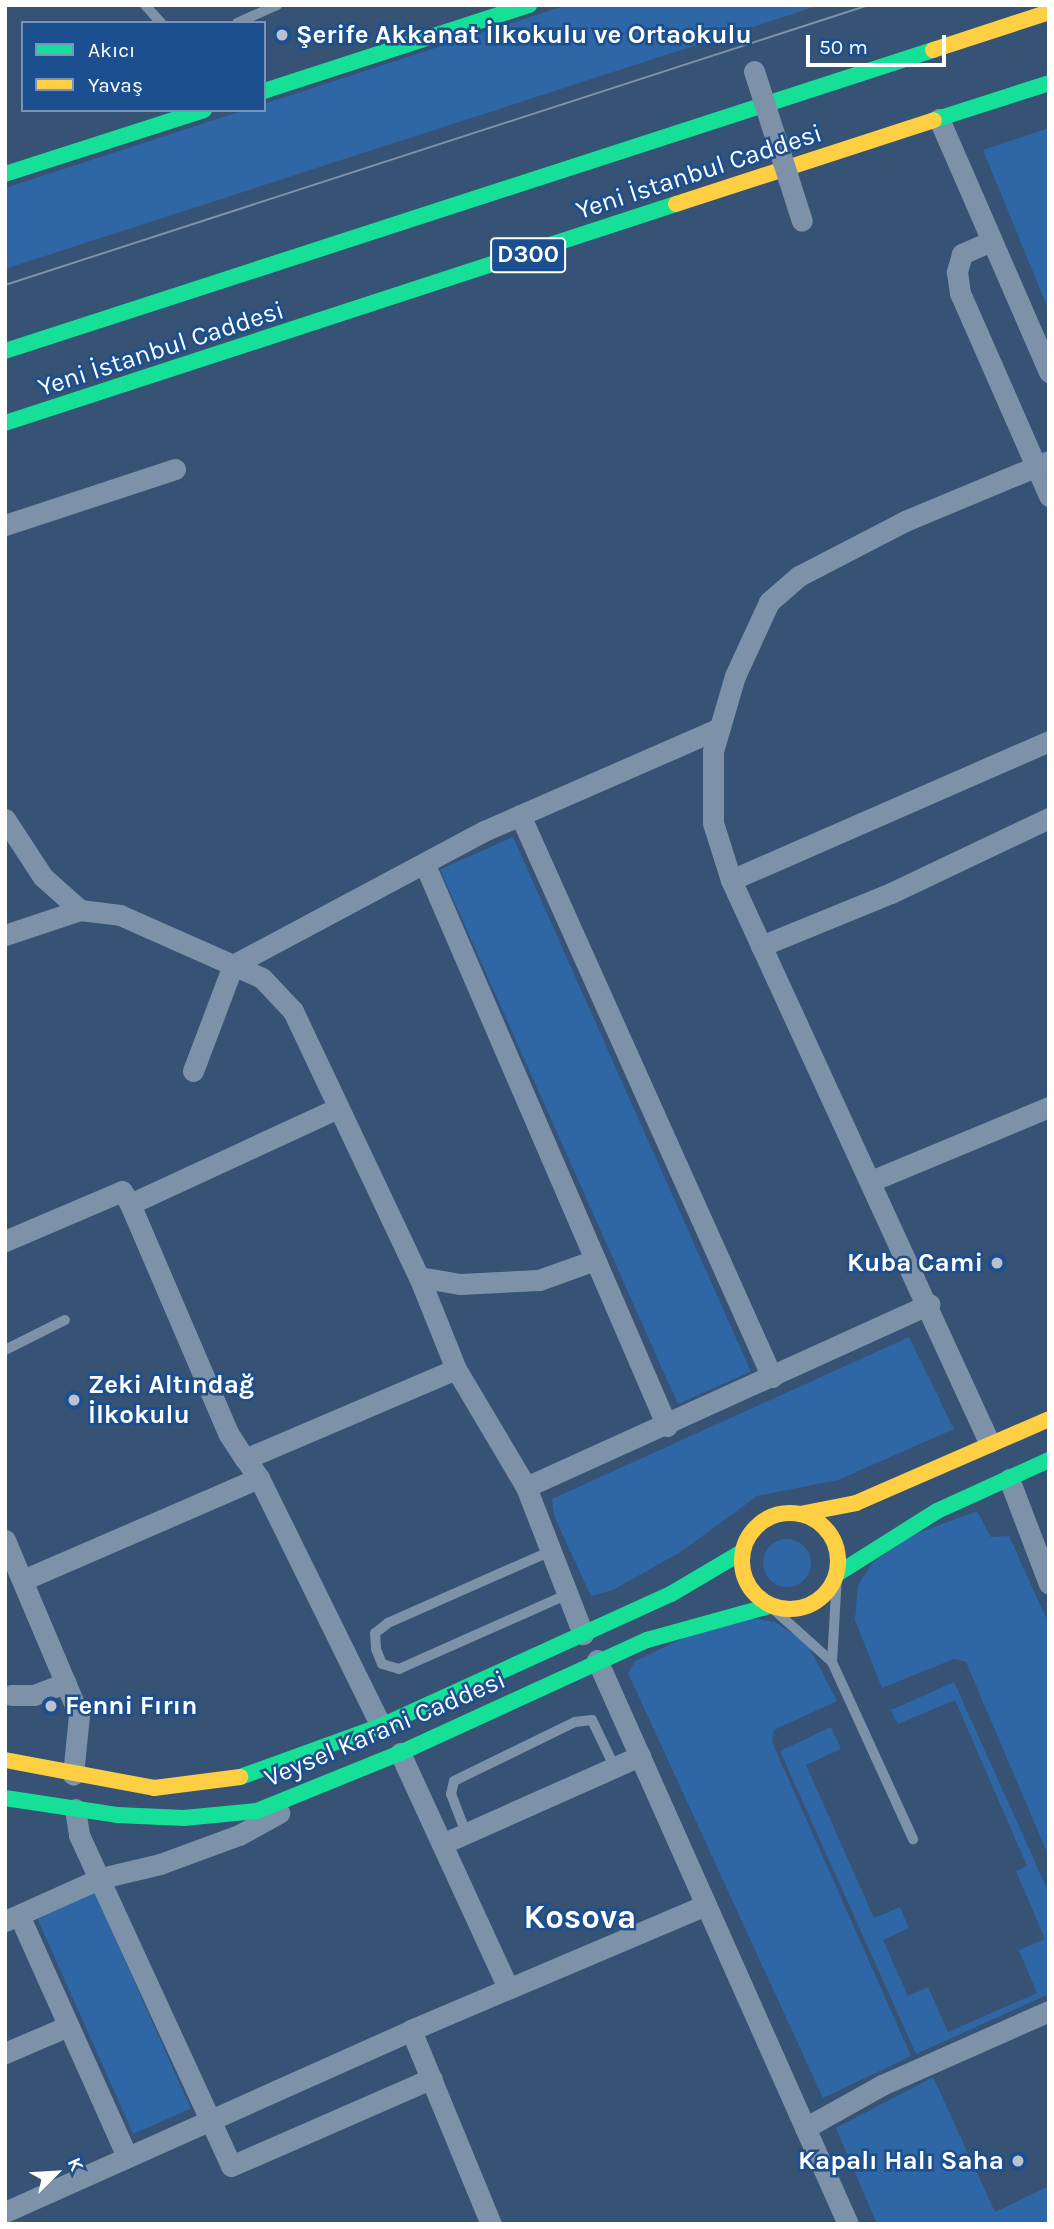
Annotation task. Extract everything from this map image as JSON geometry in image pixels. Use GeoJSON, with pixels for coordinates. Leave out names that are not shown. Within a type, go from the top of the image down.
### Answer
{"type":"FeatureCollection","features":[{"type":"Feature","properties":{"kind":"main road"},"geometry":{"type":"LineString","coordinates":[[266,90],[494,10],[529,5]]}},
{"type":"Feature","properties":{"kind":"main road","name":"Yeni İstanbul Caddesi"},"geometry":{"type":"LineString","coordinates":[[5,351],[1049,12]]}},
{"type":"Feature","properties":{"kind":"main road","name":"Yeni İstanbul Caddesi"},"geometry":{"type":"LineString","coordinates":[[5,423],[1049,83]]}},
{"type":"Feature","properties":{"kind":"main road"},"geometry":{"type":"LineString","coordinates":[[5,174],[198,112]]}},
{"type":"Feature","properties":{"kind":"main road"},"geometry":{"type":"LineString","coordinates":[[1049,1419],[989,1442],[856,1503],[770,1517],[747,1537],[742,1552],[746,1583],[770,1606],[786,1610],[818,1601],[837,1574],[937,1511],[1049,1460]]}},
{"type":"Feature","properties":{"kind":"main road"},"geometry":{"type":"LineString","coordinates":[[800,1514],[827,1529],[835,1543],[837,1574]]}},
{"type":"Feature","properties":{"kind":"main road","name":"Veysel Karani Caddesi"},"geometry":{"type":"LineString","coordinates":[[5,1760],[73,1775],[154,1788],[230,1781],[381,1726],[671,1594],[742,1552]]}},
{"type":"Feature","properties":{"kind":"main road","name":"Veysel Karani Caddesi"},"geometry":{"type":"LineString","coordinates":[[5,1798],[75,1809],[184,1818],[257,1811],[327,1786],[400,1754],[597,1660],[647,1640],[770,1606]]}},
{"type":"Feature","properties":{"kind":"street"},"geometry":{"type":"LineString","coordinates":[[754,71],[802,221]]}},
{"type":"Feature","properties":{"kind":"street"},"geometry":{"type":"LineString","coordinates":[[939,119],[1049,372]]}},
{"type":"Feature","properties":{"kind":"street"},"geometry":{"type":"LineString","coordinates":[[991,240],[962,254],[957,272],[960,293],[1042,463],[1049,496]]}},
{"type":"Feature","properties":{"kind":"street"},"geometry":{"type":"LineString","coordinates":[[989,1442],[929,1304],[732,880],[713,823],[713,751],[735,676],[769,602],[799,576],[905,521],[1042,463]]}},
{"type":"Feature","properties":{"kind":"street"},"geometry":{"type":"LineString","coordinates":[[5,525],[175,469]]}},
{"type":"Feature","properties":{"kind":"street"},"geometry":{"type":"LineString","coordinates":[[193,1071],[233,965],[520,815],[720,728]]}},
{"type":"Feature","properties":{"kind":"street"},"geometry":{"type":"LineString","coordinates":[[732,880],[1049,741]]}},
{"type":"Feature","properties":{"kind":"street"},"geometry":{"type":"LineString","coordinates":[[520,815],[772,1377]]}},
{"type":"Feature","properties":{"kind":"street"},"geometry":{"type":"LineString","coordinates":[[761,946],[891,893],[1049,818]]}},
{"type":"Feature","properties":{"kind":"street"},"geometry":{"type":"LineString","coordinates":[[5,819],[43,877],[80,910]]}},
{"type":"Feature","properties":{"kind":"street"},"geometry":{"type":"LineString","coordinates":[[425,864],[667,1426]]}},
{"type":"Feature","properties":{"kind":"street"},"geometry":{"type":"LineString","coordinates":[[5,935],[80,910],[120,915],[262,978],[293,1011],[419,1276],[456,1369],[526,1487],[583,1634]]}},
{"type":"Feature","properties":{"kind":"street"},"geometry":{"type":"LineString","coordinates":[[871,1181],[1049,1107]]}},
{"type":"Feature","properties":{"kind":"street"},"geometry":{"type":"LineString","coordinates":[[130,1204],[338,1108]]}},
{"type":"Feature","properties":{"kind":"street"},"geometry":{"type":"LineString","coordinates":[[5,1241],[122,1191],[130,1204],[228,1433],[259,1478],[381,1726]]}},
{"type":"Feature","properties":{"kind":"street"},"geometry":{"type":"LineString","coordinates":[[419,1276],[460,1284],[539,1280],[595,1260]]}},
{"type":"Feature","properties":{"kind":"street"},"geometry":{"type":"LineString","coordinates":[[526,1487],[667,1426],[929,1304]]}},
{"type":"Feature","properties":{"kind":"street"},"geometry":{"type":"LineString","coordinates":[[245,1459],[456,1369]]}},
{"type":"Feature","properties":{"kind":"street"},"geometry":{"type":"LineString","coordinates":[[23,1580],[259,1478]]}},
{"type":"Feature","properties":{"kind":"street"},"geometry":{"type":"LineString","coordinates":[[1009,1479],[1049,1584]]}},
{"type":"Feature","properties":{"kind":"street"},"geometry":{"type":"LineString","coordinates":[[5,1540],[79,1715],[73,1775]]}},
{"type":"Feature","properties":{"kind":"street"},"geometry":{"type":"LineString","coordinates":[[597,1660],[848,2224]]}},
{"type":"Feature","properties":{"kind":"street"},"geometry":{"type":"LineString","coordinates":[[7,1696],[34,1695],[66,1683]]}},
{"type":"Feature","properties":{"kind":"street"},"geometry":{"type":"LineString","coordinates":[[400,1754],[508,1989]]}},
{"type":"Feature","properties":{"kind":"street"},"geometry":{"type":"LineString","coordinates":[[442,1844],[640,1756]]}},
{"type":"Feature","properties":{"kind":"street"},"geometry":{"type":"LineString","coordinates":[[127,2157],[68,2026],[12,1918],[101,1878],[160,1864],[239,1835],[327,1786]]}},
{"type":"Feature","properties":{"kind":"street"},"geometry":{"type":"LineString","coordinates":[[75,1809],[79,1835],[231,2166],[432,2078]]}},
{"type":"Feature","properties":{"kind":"street"},"geometry":{"type":"LineString","coordinates":[[5,2212],[209,2118],[706,1905]]}},
{"type":"Feature","properties":{"kind":"street"},"geometry":{"type":"LineString","coordinates":[[805,2128],[882,2085],[1049,2011]]}},
{"type":"Feature","properties":{"kind":"street"},"geometry":{"type":"LineString","coordinates":[[5,2053],[68,2026]]}},
{"type":"Feature","properties":{"kind":"street"},"geometry":{"type":"LineString","coordinates":[[411,2030],[491,2224]]}},
{"type":"Feature","properties":{"kind":"lane"},"geometry":{"type":"LineString","coordinates":[[145,5],[160,21]]}},
{"type":"Feature","properties":{"kind":"lane"},"geometry":{"type":"LineString","coordinates":[[241,21],[277,5]]}},
{"type":"Feature","properties":{"kind":"lane"},"geometry":{"type":"LineString","coordinates":[[5,1350],[65,1320]]}},
{"type":"Feature","properties":{"kind":"lane"},"geometry":{"type":"LineString","coordinates":[[551,1551],[388,1623],[375,1633],[376,1650],[382,1664],[400,1669],[568,1594]]}},
{"type":"Feature","properties":{"kind":"lane"},"geometry":{"type":"LineString","coordinates":[[832,1662],[837,1574]]}},
{"type":"Feature","properties":{"kind":"lane"},"geometry":{"type":"LineString","coordinates":[[770,1606],[832,1662],[913,1839]]}},
{"type":"Feature","properties":{"kind":"lane"},"geometry":{"type":"LineString","coordinates":[[466,1833],[451,1794],[454,1781],[575,1723],[593,1720],[615,1768]]}},
{"type":"Feature","properties":{"kind":"shaded area"},"geometry":{"type":"Polygon","coordinates":[[[567,5],[820,5],[5,269],[5,188],[239,112],[266,112],[266,103],[567,5]]]}},
{"type":"Feature","properties":{"kind":"shaded area"},"geometry":{"type":"Polygon","coordinates":[[[1049,128],[1049,311],[983,150],[1049,128]]]}},
{"type":"Feature","properties":{"kind":"shaded area"},"geometry":{"type":"Polygon","coordinates":[[[513,837],[751,1371],[678,1404],[440,870],[513,837]]]}},
{"type":"Feature","properties":{"kind":"shaded area"},"geometry":{"type":"Polygon","coordinates":[[[909,1337],[954,1429],[838,1480],[757,1496],[682,1551],[613,1590],[591,1596],[554,1516],[552,1499],[909,1337]]]}},
{"type":"Feature","properties":{"kind":"shaded area"},"geometry":{"type":"Polygon","coordinates":[[[977,1511],[991,1537],[1009,1536],[1049,1624],[1049,1857],[966,1662],[954,1659],[882,1688],[855,1620],[858,1585],[873,1562],[913,1535],[977,1511]]]}},
{"type":"Feature","properties":{"kind":"shaded area"},"geometry":{"type":"Polygon","coordinates":[[[787,1539],[804,1546],[811,1563],[804,1580],[787,1587],[770,1580],[763,1563],[770,1546],[787,1539]]]}},
{"type":"Feature","properties":{"kind":"shaded area"},"geometry":{"type":"Polygon","coordinates":[[[751,1618],[775,1622],[807,1643],[837,1701],[774,1730],[772,1742],[911,2056],[823,2098],[628,1673],[635,1661],[690,1635],[751,1618]]]}},
{"type":"Feature","properties":{"kind":"shaded area"},"geometry":{"type":"Polygon","coordinates":[[[954,1682],[1049,1893],[1049,1994],[916,2054],[780,1751],[831,1727],[841,1749],[806,1765],[874,1918],[900,1907],[909,1928],[883,1940],[908,1996],[928,1987],[948,2032],[1037,1993],[1019,1950],[1045,1939],[1016,1871],[1027,1866],[955,1700],[898,1724],[891,1710],[954,1682]]]}},
{"type":"Feature","properties":{"kind":"shaded area"},"geometry":{"type":"Polygon","coordinates":[[[94,1891],[191,2108],[133,2134],[36,1917],[94,1891]]]}},
{"type":"Feature","properties":{"kind":"shaded area"},"geometry":{"type":"Polygon","coordinates":[[[933,2077],[995,2212],[1049,2186],[1049,2224],[877,2224],[836,2128],[933,2077]]]}},
{"type":"Feature","properties":{"kind":"tram line"},"geometry":{"type":"LineString","coordinates":[[5,285],[869,5]]}},
{"type":"Feature","properties":{"kind":"traffic: fast"},"geometry":{"type":"LineString","coordinates":[[266,90],[529,5]]}},
{"type":"Feature","properties":{"kind":"traffic: fast"},"geometry":{"type":"LineString","coordinates":[[5,351],[933,50]]}},
{"type":"Feature","properties":{"kind":"traffic: fast"},"geometry":{"type":"LineString","coordinates":[[934,120],[1049,83]]}},
{"type":"Feature","properties":{"kind":"traffic: fast"},"geometry":{"type":"LineString","coordinates":[[5,174],[198,112]]}},
{"type":"Feature","properties":{"kind":"traffic: fast"},"geometry":{"type":"LineString","coordinates":[[5,423],[676,204]]}},
{"type":"Feature","properties":{"kind":"traffic: fast"},"geometry":{"type":"LineString","coordinates":[[837,1574],[937,1511],[1049,1460]]}},
{"type":"Feature","properties":{"kind":"traffic: fast"},"geometry":{"type":"LineString","coordinates":[[240,1777],[381,1726],[671,1594],[742,1552]]}},
{"type":"Feature","properties":{"kind":"traffic: fast"},"geometry":{"type":"LineString","coordinates":[[5,1798],[117,1815],[184,1818],[257,1811],[400,1753],[647,1640],[770,1606]]}},
{"type":"Feature","properties":{"kind":"traffic: slow"},"geometry":{"type":"LineString","coordinates":[[933,50],[1049,12]]}},
{"type":"Feature","properties":{"kind":"traffic: slow"},"geometry":{"type":"LineString","coordinates":[[676,204],[934,120]]}},
{"type":"Feature","properties":{"kind":"traffic: slow"},"geometry":{"type":"LineString","coordinates":[[800,1514],[856,1503],[1049,1419]]}},
{"type":"Feature","properties":{"kind":"traffic: slow"},"geometry":{"type":"LineString","coordinates":[[790,1513],[808,1517],[824,1527],[834,1543],[838,1561],[834,1579],[824,1595],[808,1605],[790,1609],[772,1605],[756,1595],[746,1579],[742,1561],[746,1543],[756,1527],[772,1517],[790,1513]]}},
{"type":"Feature","properties":{"kind":"traffic: slow"},"geometry":{"type":"LineString","coordinates":[[5,1760],[154,1788],[240,1777]]}},
{"type":"Feature","properties":{"kind":"place","name":"Şerife Akkanat İlkokulu ve Ortaokulu"},"geometry":{"type":"Point","coordinates":[282,35]}},
{"type":"Feature","properties":{"kind":"place","name":"Kuba Cami"},"geometry":{"type":"Point","coordinates":[997,1263]}},
{"type":"Feature","properties":{"kind":"place","name":"Zeki Altındağ İlkokulu"},"geometry":{"type":"Point","coordinates":[74,1400]}},
{"type":"Feature","properties":{"kind":"place","name":"Fenni Fırın"},"geometry":{"type":"Point","coordinates":[51,1706]}},
{"type":"Feature","properties":{"kind":"place","name":"Kapalı Halı Saha"},"geometry":{"type":"Point","coordinates":[1018,2161]}},
{"type":"Feature","properties":{"kind":"district","name":"Kosova"},"geometry":{"type":"Point","coordinates":[580,1918]}}]}
